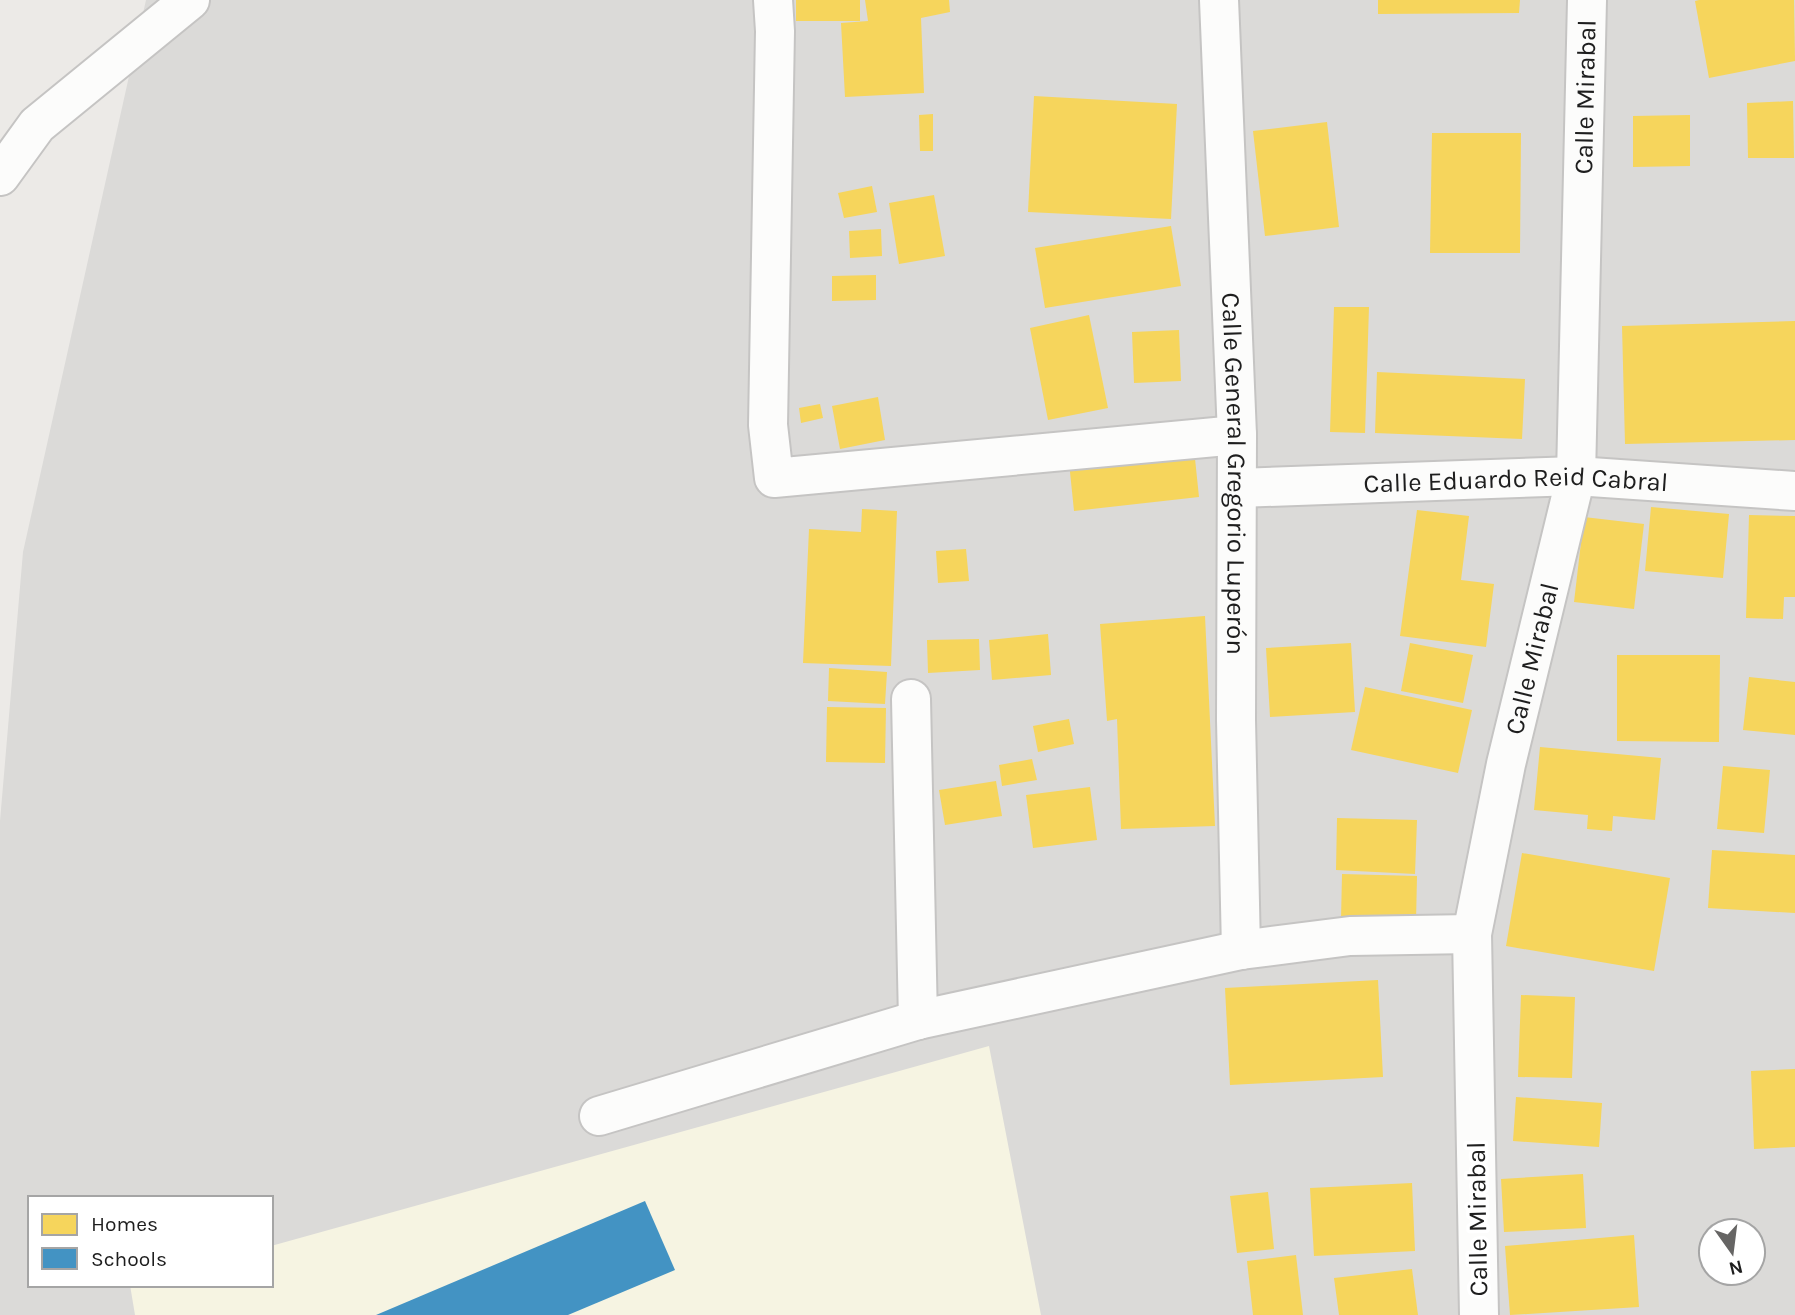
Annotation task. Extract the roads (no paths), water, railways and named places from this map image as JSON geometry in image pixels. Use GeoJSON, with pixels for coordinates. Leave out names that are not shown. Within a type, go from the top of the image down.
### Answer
{"type":"FeatureCollection","features":[{"type":"Feature","properties":{"kind":"street"},"geometry":{"type":"LineString","coordinates":[[0,176],[37,125],[190,0]]}},
{"type":"Feature","properties":{"kind":"street"},"geometry":{"type":"LineString","coordinates":[[773,0],[768,425],[774,478],[1237,435]]}},
{"type":"Feature","properties":{"kind":"street","name":"Calle General Gregorio Luperón"},"geometry":{"type":"LineString","coordinates":[[1219,0],[1237,435],[1236,720],[1241,950]]}},
{"type":"Feature","properties":{"kind":"street","name":"Calle Mirabal"},"geometry":{"type":"LineString","coordinates":[[1479,1315],[1472,934],[1506,764],[1576,476],[1587,0]]}},
{"type":"Feature","properties":{"kind":"street","name":"Calle Eduardo Reid Cabral"},"geometry":{"type":"LineString","coordinates":[[1238,488],[1576,476],[1795,491]]}},
{"type":"Feature","properties":{"kind":"street"},"geometry":{"type":"LineString","coordinates":[[911,699],[918,1020]]}},
{"type":"Feature","properties":{"kind":"street"},"geometry":{"type":"LineString","coordinates":[[599,1116],[918,1020],[1241,950],[1350,936],[1472,934]]}}]}
